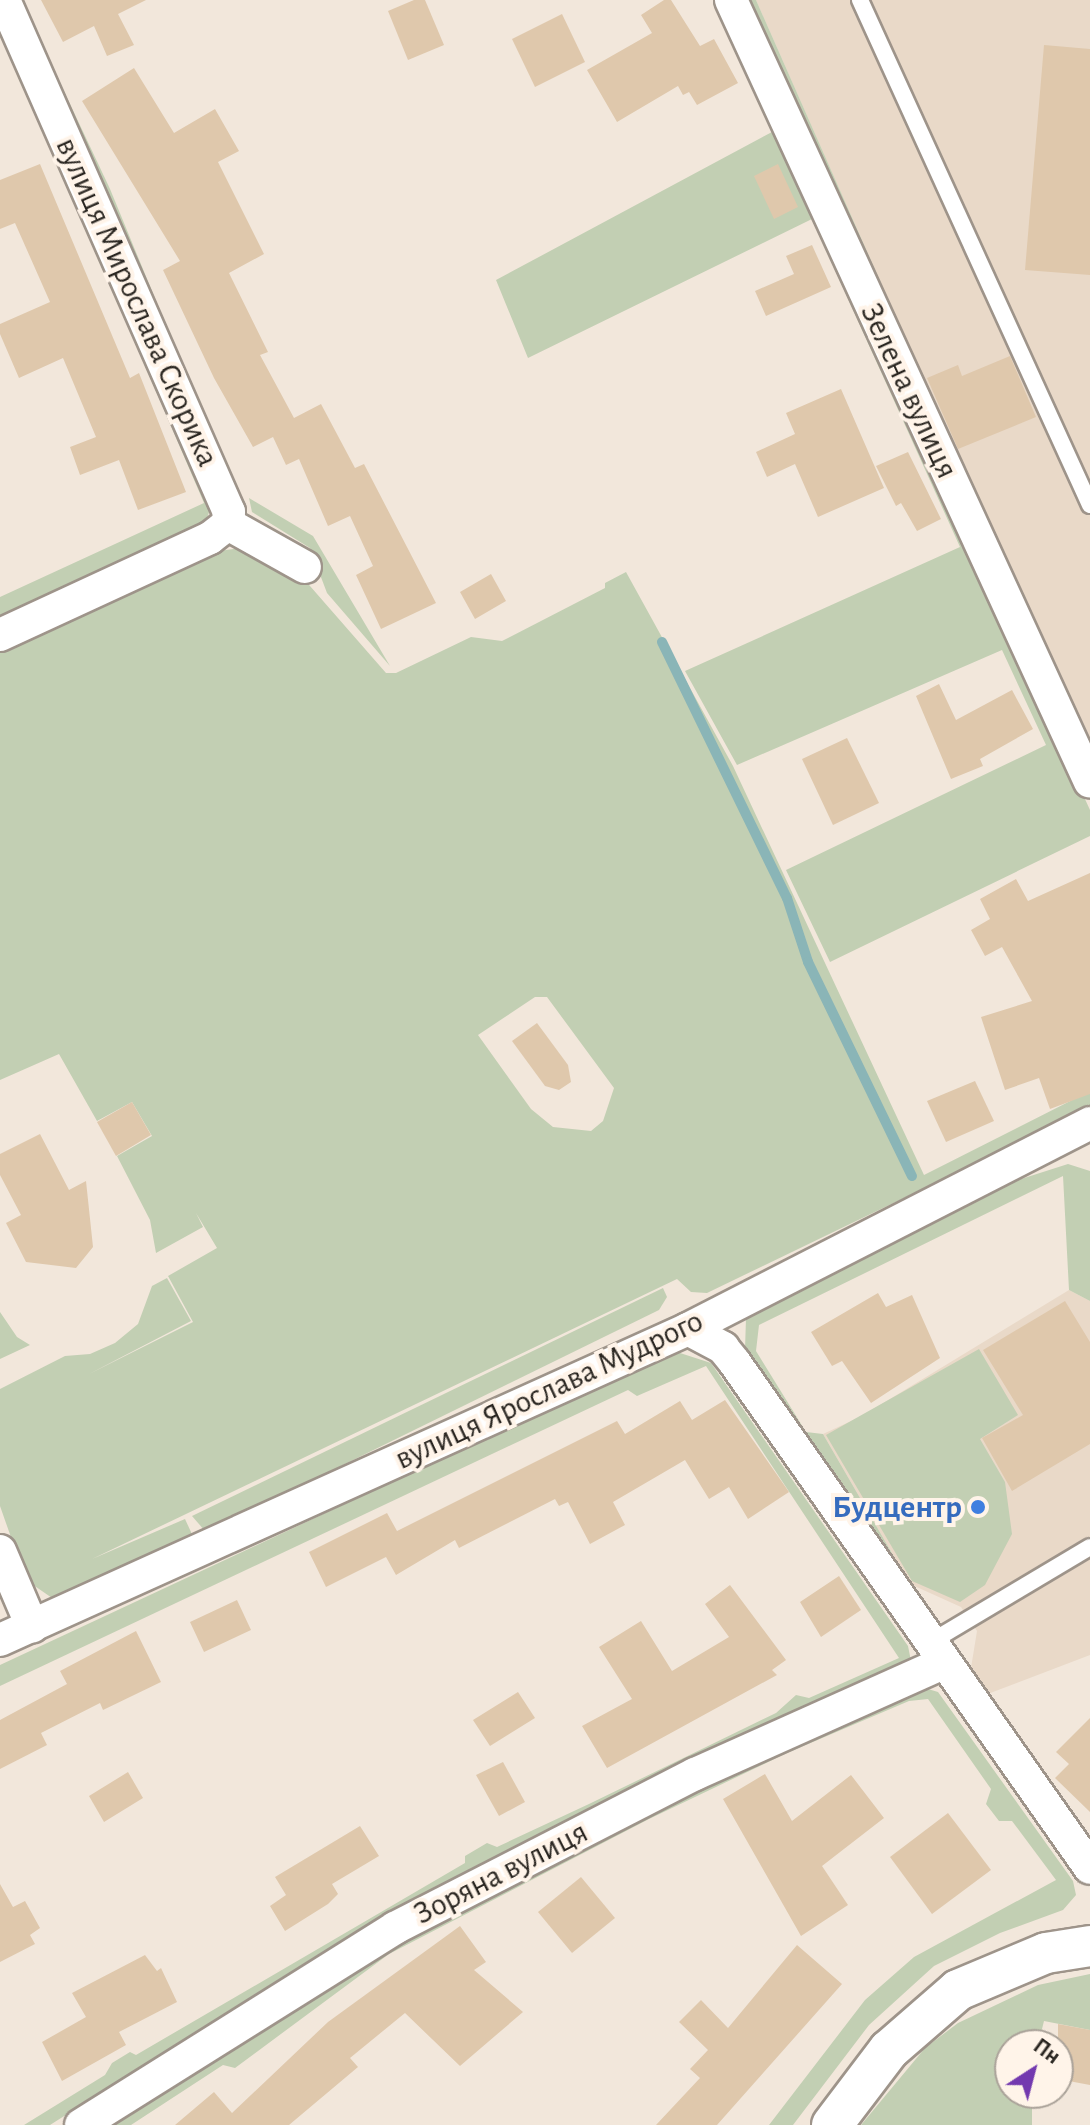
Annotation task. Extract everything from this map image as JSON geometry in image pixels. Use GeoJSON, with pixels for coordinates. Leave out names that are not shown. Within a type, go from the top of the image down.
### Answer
{"type":"FeatureCollection","features":[{"type":"Feature","properties":{"kind":"street","name":"вулиця Мирослава Скорика"},"geometry":{"type":"LineString","coordinates":[[4,0],[223,497],[228,524]]}},
{"type":"Feature","properties":{"kind":"street","name":"Зелена вулиця"},"geometry":{"type":"LineString","coordinates":[[731,0],[1090,782]]}},
{"type":"Feature","properties":{"kind":"street"},"geometry":{"type":"LineString","coordinates":[[0,635],[210,538],[228,524],[305,567]]}},
{"type":"Feature","properties":{"kind":"street","name":"вулиця Ярослава Мудрого"},"geometry":{"type":"LineString","coordinates":[[0,1640],[688,1329],[1090,1123]]}},
{"type":"Feature","properties":{"kind":"street"},"geometry":{"type":"LineString","coordinates":[[688,1329],[715,1343],[735,1363],[1090,1868]]}},
{"type":"Feature","properties":{"kind":"street"},"geometry":{"type":"LineString","coordinates":[[0,1551],[32,1626]]}},
{"type":"Feature","properties":{"kind":"street","name":"Зоряна вулиця"},"geometry":{"type":"LineString","coordinates":[[81,2125],[304,1981],[448,1899],[936,1653]]}},
{"type":"Feature","properties":{"kind":"street"},"geometry":{"type":"LineString","coordinates":[[832,2125],[889,2050],[958,1990],[1046,1953],[1090,1946]]}},
{"type":"Feature","properties":{"kind":"lane"},"geometry":{"type":"LineString","coordinates":[[860,0],[1090,505]]}},
{"type":"Feature","properties":{"kind":"lane"},"geometry":{"type":"LineString","coordinates":[[936,1653],[1090,1547]]}},
{"type":"Feature","properties":{"kind":"shaded area"},"geometry":{"type":"Polygon","coordinates":[[[756,0],[1090,0],[1090,746],[955,451],[756,0]]]}},
{"type":"Feature","properties":{"kind":"shaded area","name":"Будцентр"},"geometry":{"type":"Polygon","coordinates":[[[1069,1290],[1090,1301],[1090,1655],[985,1695],[970,1674],[977,1631],[961,1607],[910,1584],[823,1434],[862,1416],[1069,1290]]]}},
{"type":"Feature","properties":{"kind":"green space"},"geometry":{"type":"Polygon","coordinates":[[[21,0],[110,189],[224,466],[21,0]]]}},
{"type":"Feature","properties":{"kind":"green space"},"geometry":{"type":"Polygon","coordinates":[[[713,0],[719,0],[1090,810],[1090,836],[830,962],[786,870],[1046,745],[1002,650],[737,765],[685,671],[960,547],[812,219],[528,358],[496,280],[772,132],[713,0]]]}},
{"type":"Feature","properties":{"kind":"green space"},"geometry":{"type":"Polygon","coordinates":[[[743,0],[756,0],[955,451],[743,0]]]}},
{"type":"Feature","properties":{"kind":"green space"},"geometry":{"type":"Polygon","coordinates":[[[46,135],[62,156],[214,498],[206,521],[189,537],[0,625],[0,597],[204,503],[46,135]]]}},
{"type":"Feature","properties":{"kind":"green space"},"geometry":{"type":"Polygon","coordinates":[[[249,498],[313,536],[390,666],[327,593],[310,548],[252,512],[249,498]]]}},
{"type":"Feature","properties":{"kind":"green space"},"geometry":{"type":"Polygon","coordinates":[[[241,548],[303,578],[386,673],[396,673],[471,637],[502,641],[605,588],[605,583],[626,572],[733,766],[924,1175],[1090,1091],[1090,1108],[707,1293],[691,1292],[677,1279],[92,1559],[185,1519],[191,1532],[192,1536],[55,1600],[26,1580],[0,1506],[0,1389],[65,1356],[90,1354],[115,1343],[138,1324],[152,1286],[167,1278],[191,1321],[89,1374],[193,1322],[168,1276],[217,1248],[196,1213],[203,1227],[156,1253],[150,1220],[117,1156],[152,1136],[132,1102],[97,1121],[59,1054],[0,1080],[0,645],[211,552],[241,548]],[[535,997],[478,1035],[531,1109],[553,1127],[591,1131],[603,1121],[614,1088],[547,997],[535,997]]]}},
{"type":"Feature","properties":{"kind":"green space"},"geometry":{"type":"Polygon","coordinates":[[[1068,1164],[1090,1171],[1090,1301],[1069,1290],[1063,1176],[759,1325],[756,1351],[806,1432],[823,1434],[907,1579],[844,1504],[745,1349],[746,1318],[753,1310],[1018,1180],[1068,1164]]]}},
{"type":"Feature","properties":{"kind":"green space"},"geometry":{"type":"Polygon","coordinates":[[[663,1288],[667,1297],[659,1310],[292,1490],[205,1531],[192,1516],[663,1288]]]}},
{"type":"Feature","properties":{"kind":"green space"},"geometry":{"type":"Polygon","coordinates":[[[0,1312],[17,1337],[30,1345],[0,1359],[0,1312]]]}},
{"type":"Feature","properties":{"kind":"green space"},"geometry":{"type":"Polygon","coordinates":[[[979,1349],[1018,1415],[980,1439],[1005,1482],[1012,1534],[985,1585],[960,1602],[912,1581],[826,1435],[979,1349]]]}},
{"type":"Feature","properties":{"kind":"green space"},"geometry":{"type":"Polygon","coordinates":[[[680,1353],[711,1363],[908,1646],[911,1661],[425,1894],[318,1955],[50,2125],[24,2125],[105,2075],[112,2063],[130,2052],[136,2055],[465,1863],[465,1856],[487,1843],[497,1847],[589,1804],[776,1713],[796,1695],[809,1698],[899,1658],[706,1366],[637,1396],[628,1390],[0,1686],[0,1665],[666,1354],[680,1353]]]}},
{"type":"Feature","properties":{"kind":"green space"},"geometry":{"type":"Polygon","coordinates":[[[928,1689],[938,1692],[1073,1881],[1076,1895],[1063,1910],[1000,1933],[934,1966],[869,2025],[793,2125],[769,2125],[865,2000],[914,1957],[1056,1880],[1012,1821],[999,1821],[986,1804],[991,1789],[928,1699],[909,1701],[787,1753],[649,1819],[389,1954],[235,2068],[223,2065],[131,2125],[101,2125],[330,1978],[623,1818],[911,1692],[928,1689]]]}},
{"type":"Feature","properties":{"kind":"green space"},"geometry":{"type":"Polygon","coordinates":[[[1090,1974],[1090,2030],[1044,2021],[1042,2029],[994,2029],[994,2109],[1032,2109],[1032,2125],[861,2125],[925,2048],[958,2023],[1038,1985],[1090,1974]]]}},
{"type":"Feature","properties":{"kind":"building"},"geometry":{"type":"Polygon","coordinates":[[[41,0],[146,0],[118,14],[134,45],[107,56],[94,26],[63,42],[41,0]]]}},
{"type":"Feature","properties":{"kind":"building"},"geometry":{"type":"Polygon","coordinates":[[[414,0],[425,0],[444,45],[408,60],[388,11],[414,0]]]}},
{"type":"Feature","properties":{"kind":"building"},"geometry":{"type":"Polygon","coordinates":[[[664,0],[671,0],[700,46],[714,39],[738,83],[697,105],[689,92],[683,95],[678,86],[617,122],[587,70],[652,33],[641,15],[664,0]]]}},
{"type":"Feature","properties":{"kind":"building"},"geometry":{"type":"Polygon","coordinates":[[[562,14],[585,62],[535,87],[512,39],[562,14]]]}},
{"type":"Feature","properties":{"kind":"building"},"geometry":{"type":"Polygon","coordinates":[[[1044,45],[1090,49],[1090,275],[1025,270],[1044,45]]]}},
{"type":"Feature","properties":{"kind":"building"},"geometry":{"type":"Polygon","coordinates":[[[134,68],[174,133],[215,109],[239,151],[218,162],[264,254],[229,273],[268,352],[260,355],[294,418],[321,404],[355,468],[364,464],[436,603],[381,629],[356,575],[373,566],[350,516],[328,526],[299,459],[286,465],[273,437],[253,447],[214,378],[163,270],[180,261],[82,101],[134,68]]]}},
{"type":"Feature","properties":{"kind":"building"},"geometry":{"type":"Polygon","coordinates":[[[40,164],[130,378],[139,373],[186,492],[138,510],[119,460],[80,475],[70,447],[96,437],[63,358],[19,378],[0,334],[0,324],[50,302],[15,223],[0,229],[0,180],[40,164]]]}},
{"type":"Feature","properties":{"kind":"building"},"geometry":{"type":"Polygon","coordinates":[[[778,164],[798,207],[774,219],[754,176],[778,164]]]}},
{"type":"Feature","properties":{"kind":"building"},"geometry":{"type":"Polygon","coordinates":[[[812,245],[831,287],[766,316],[755,291],[794,274],[786,256],[812,245]]]}},
{"type":"Feature","properties":{"kind":"building"},"geometry":{"type":"Polygon","coordinates":[[[1010,356],[1036,417],[958,449],[927,378],[958,365],[962,376],[1010,356]]]}},
{"type":"Feature","properties":{"kind":"building"},"geometry":{"type":"Polygon","coordinates":[[[841,389],[884,488],[818,517],[795,464],[767,477],[756,452],[795,434],[786,413],[841,389]]]}},
{"type":"Feature","properties":{"kind":"building"},"geometry":{"type":"Polygon","coordinates":[[[908,452],[941,519],[917,531],[901,503],[896,506],[876,466],[908,452]]]}},
{"type":"Feature","properties":{"kind":"building"},"geometry":{"type":"Polygon","coordinates":[[[491,574],[506,601],[475,619],[460,592],[491,574]]]}},
{"type":"Feature","properties":{"kind":"building"},"geometry":{"type":"Polygon","coordinates":[[[939,684],[956,720],[1012,690],[1033,729],[980,759],[983,766],[951,779],[916,696],[939,684]]]}},
{"type":"Feature","properties":{"kind":"building"},"geometry":{"type":"Polygon","coordinates":[[[847,738],[879,803],[833,825],[802,759],[847,738]]]}},
{"type":"Feature","properties":{"kind":"building"},"geometry":{"type":"Polygon","coordinates":[[[1090,873],[1090,1094],[1050,1109],[1039,1078],[1005,1090],[981,1017],[1032,1001],[1002,947],[985,956],[971,930],[990,919],[980,899],[1016,879],[1028,901],[1090,873]]]}},
{"type":"Feature","properties":{"kind":"building"},"geometry":{"type":"Polygon","coordinates":[[[537,1023],[568,1065],[571,1082],[559,1090],[545,1086],[512,1041],[537,1023]]]}},
{"type":"Feature","properties":{"kind":"building"},"geometry":{"type":"Polygon","coordinates":[[[975,1081],[994,1121],[946,1142],[927,1101],[975,1081]]]}},
{"type":"Feature","properties":{"kind":"building"},"geometry":{"type":"Polygon","coordinates":[[[132,1102],[151,1135],[116,1156],[97,1122],[132,1102]]]}},
{"type":"Feature","properties":{"kind":"building"},"geometry":{"type":"Polygon","coordinates":[[[40,1134],[69,1190],[86,1181],[93,1247],[76,1268],[26,1262],[6,1223],[21,1215],[0,1175],[0,1154],[40,1134]]]}},
{"type":"Feature","properties":{"kind":"building"},"geometry":{"type":"Polygon","coordinates":[[[878,1293],[886,1307],[912,1295],[940,1358],[871,1403],[842,1361],[832,1366],[811,1332],[878,1293]]]}},
{"type":"Feature","properties":{"kind":"building"},"geometry":{"type":"Polygon","coordinates":[[[1065,1301],[1090,1342],[1090,1444],[1012,1491],[982,1438],[1023,1415],[983,1350],[1065,1301]]]}},
{"type":"Feature","properties":{"kind":"building"},"geometry":{"type":"Polygon","coordinates":[[[725,1400],[789,1492],[748,1519],[729,1487],[709,1499],[685,1460],[613,1502],[625,1525],[590,1544],[568,1502],[559,1506],[555,1499],[459,1548],[455,1540],[396,1575],[386,1557],[326,1587],[309,1552],[387,1513],[397,1531],[617,1421],[625,1434],[680,1401],[692,1420],[725,1400]]]}},
{"type":"Feature","properties":{"kind":"building"},"geometry":{"type":"Polygon","coordinates":[[[839,1576],[861,1610],[821,1637],[800,1602],[839,1576]]]}},
{"type":"Feature","properties":{"kind":"building"},"geometry":{"type":"Polygon","coordinates":[[[730,1585],[786,1660],[772,1670],[777,1675],[607,1768],[582,1726],[632,1699],[599,1647],[641,1621],[672,1671],[729,1637],[705,1604],[730,1585]]]}},
{"type":"Feature","properties":{"kind":"building"},"geometry":{"type":"Polygon","coordinates":[[[237,1600],[251,1630],[204,1652],[190,1622],[237,1600]]]}},
{"type":"Feature","properties":{"kind":"building"},"geometry":{"type":"Polygon","coordinates":[[[136,1631],[161,1682],[103,1710],[100,1703],[41,1733],[47,1745],[0,1769],[0,1720],[67,1684],[60,1671],[136,1631]]]}},
{"type":"Feature","properties":{"kind":"building"},"geometry":{"type":"Polygon","coordinates":[[[518,1692],[535,1718],[490,1746],[473,1720],[518,1692]]]}},
{"type":"Feature","properties":{"kind":"building"},"geometry":{"type":"Polygon","coordinates":[[[1090,1718],[1090,1812],[1055,1778],[1069,1764],[1056,1752],[1090,1718]]]}},
{"type":"Feature","properties":{"kind":"building"},"geometry":{"type":"Polygon","coordinates":[[[503,1762],[525,1802],[499,1816],[476,1775],[503,1762]]]}},
{"type":"Feature","properties":{"kind":"building"},"geometry":{"type":"Polygon","coordinates":[[[128,1772],[143,1798],[104,1822],[89,1796],[128,1772]]]}},
{"type":"Feature","properties":{"kind":"building"},"geometry":{"type":"Polygon","coordinates":[[[765,1774],[792,1821],[851,1775],[884,1818],[822,1866],[848,1905],[801,1936],[723,1799],[765,1774]]]}},
{"type":"Feature","properties":{"kind":"building"},"geometry":{"type":"Polygon","coordinates":[[[948,1813],[991,1870],[932,1914],[890,1857],[948,1813]]]}},
{"type":"Feature","properties":{"kind":"building"},"geometry":{"type":"Polygon","coordinates":[[[360,1826],[379,1856],[332,1884],[338,1894],[328,1904],[285,1931],[270,1906],[286,1895],[275,1877],[360,1826]]]}},
{"type":"Feature","properties":{"kind":"building"},"geometry":{"type":"Polygon","coordinates":[[[581,1877],[615,1918],[572,1953],[538,1912],[581,1877]]]}},
{"type":"Feature","properties":{"kind":"building"},"geometry":{"type":"Polygon","coordinates":[[[0,1884],[13,1907],[25,1901],[40,1928],[30,1935],[35,1944],[0,1962],[0,1884]]]}},
{"type":"Feature","properties":{"kind":"building"},"geometry":{"type":"Polygon","coordinates":[[[460,1926],[486,1962],[474,1970],[523,2012],[460,2066],[405,2013],[350,2058],[358,2067],[289,2125],[175,2125],[214,2092],[232,2113],[328,2022],[460,1926]]]}},
{"type":"Feature","properties":{"kind":"building"},"geometry":{"type":"Polygon","coordinates":[[[797,1945],[842,1984],[717,2125],[656,2125],[700,2078],[690,2069],[708,2050],[679,2022],[701,2000],[728,2028],[797,1945]]]}},
{"type":"Feature","properties":{"kind":"building"},"geometry":{"type":"Polygon","coordinates":[[[145,1955],[157,1971],[161,1968],[177,2002],[119,2032],[126,2045],[62,2081],[42,2042],[86,2017],[72,1993],[145,1955]]]}},
{"type":"Feature","properties":{"kind":"building"},"geometry":{"type":"Polygon","coordinates":[[[1058,2024],[1090,2030],[1090,2085],[1074,2082],[1074,2029],[1058,2029],[1058,2024]]]}},
{"type":"Feature","properties":{"kind":"waterway"},"geometry":{"type":"LineString","coordinates":[[662,642],[787,898],[808,962],[912,1176]]}},
{"type":"Feature","properties":{"kind":"place","name":"Будцентр"},"geometry":{"type":"Point","coordinates":[978,1507]}}]}
